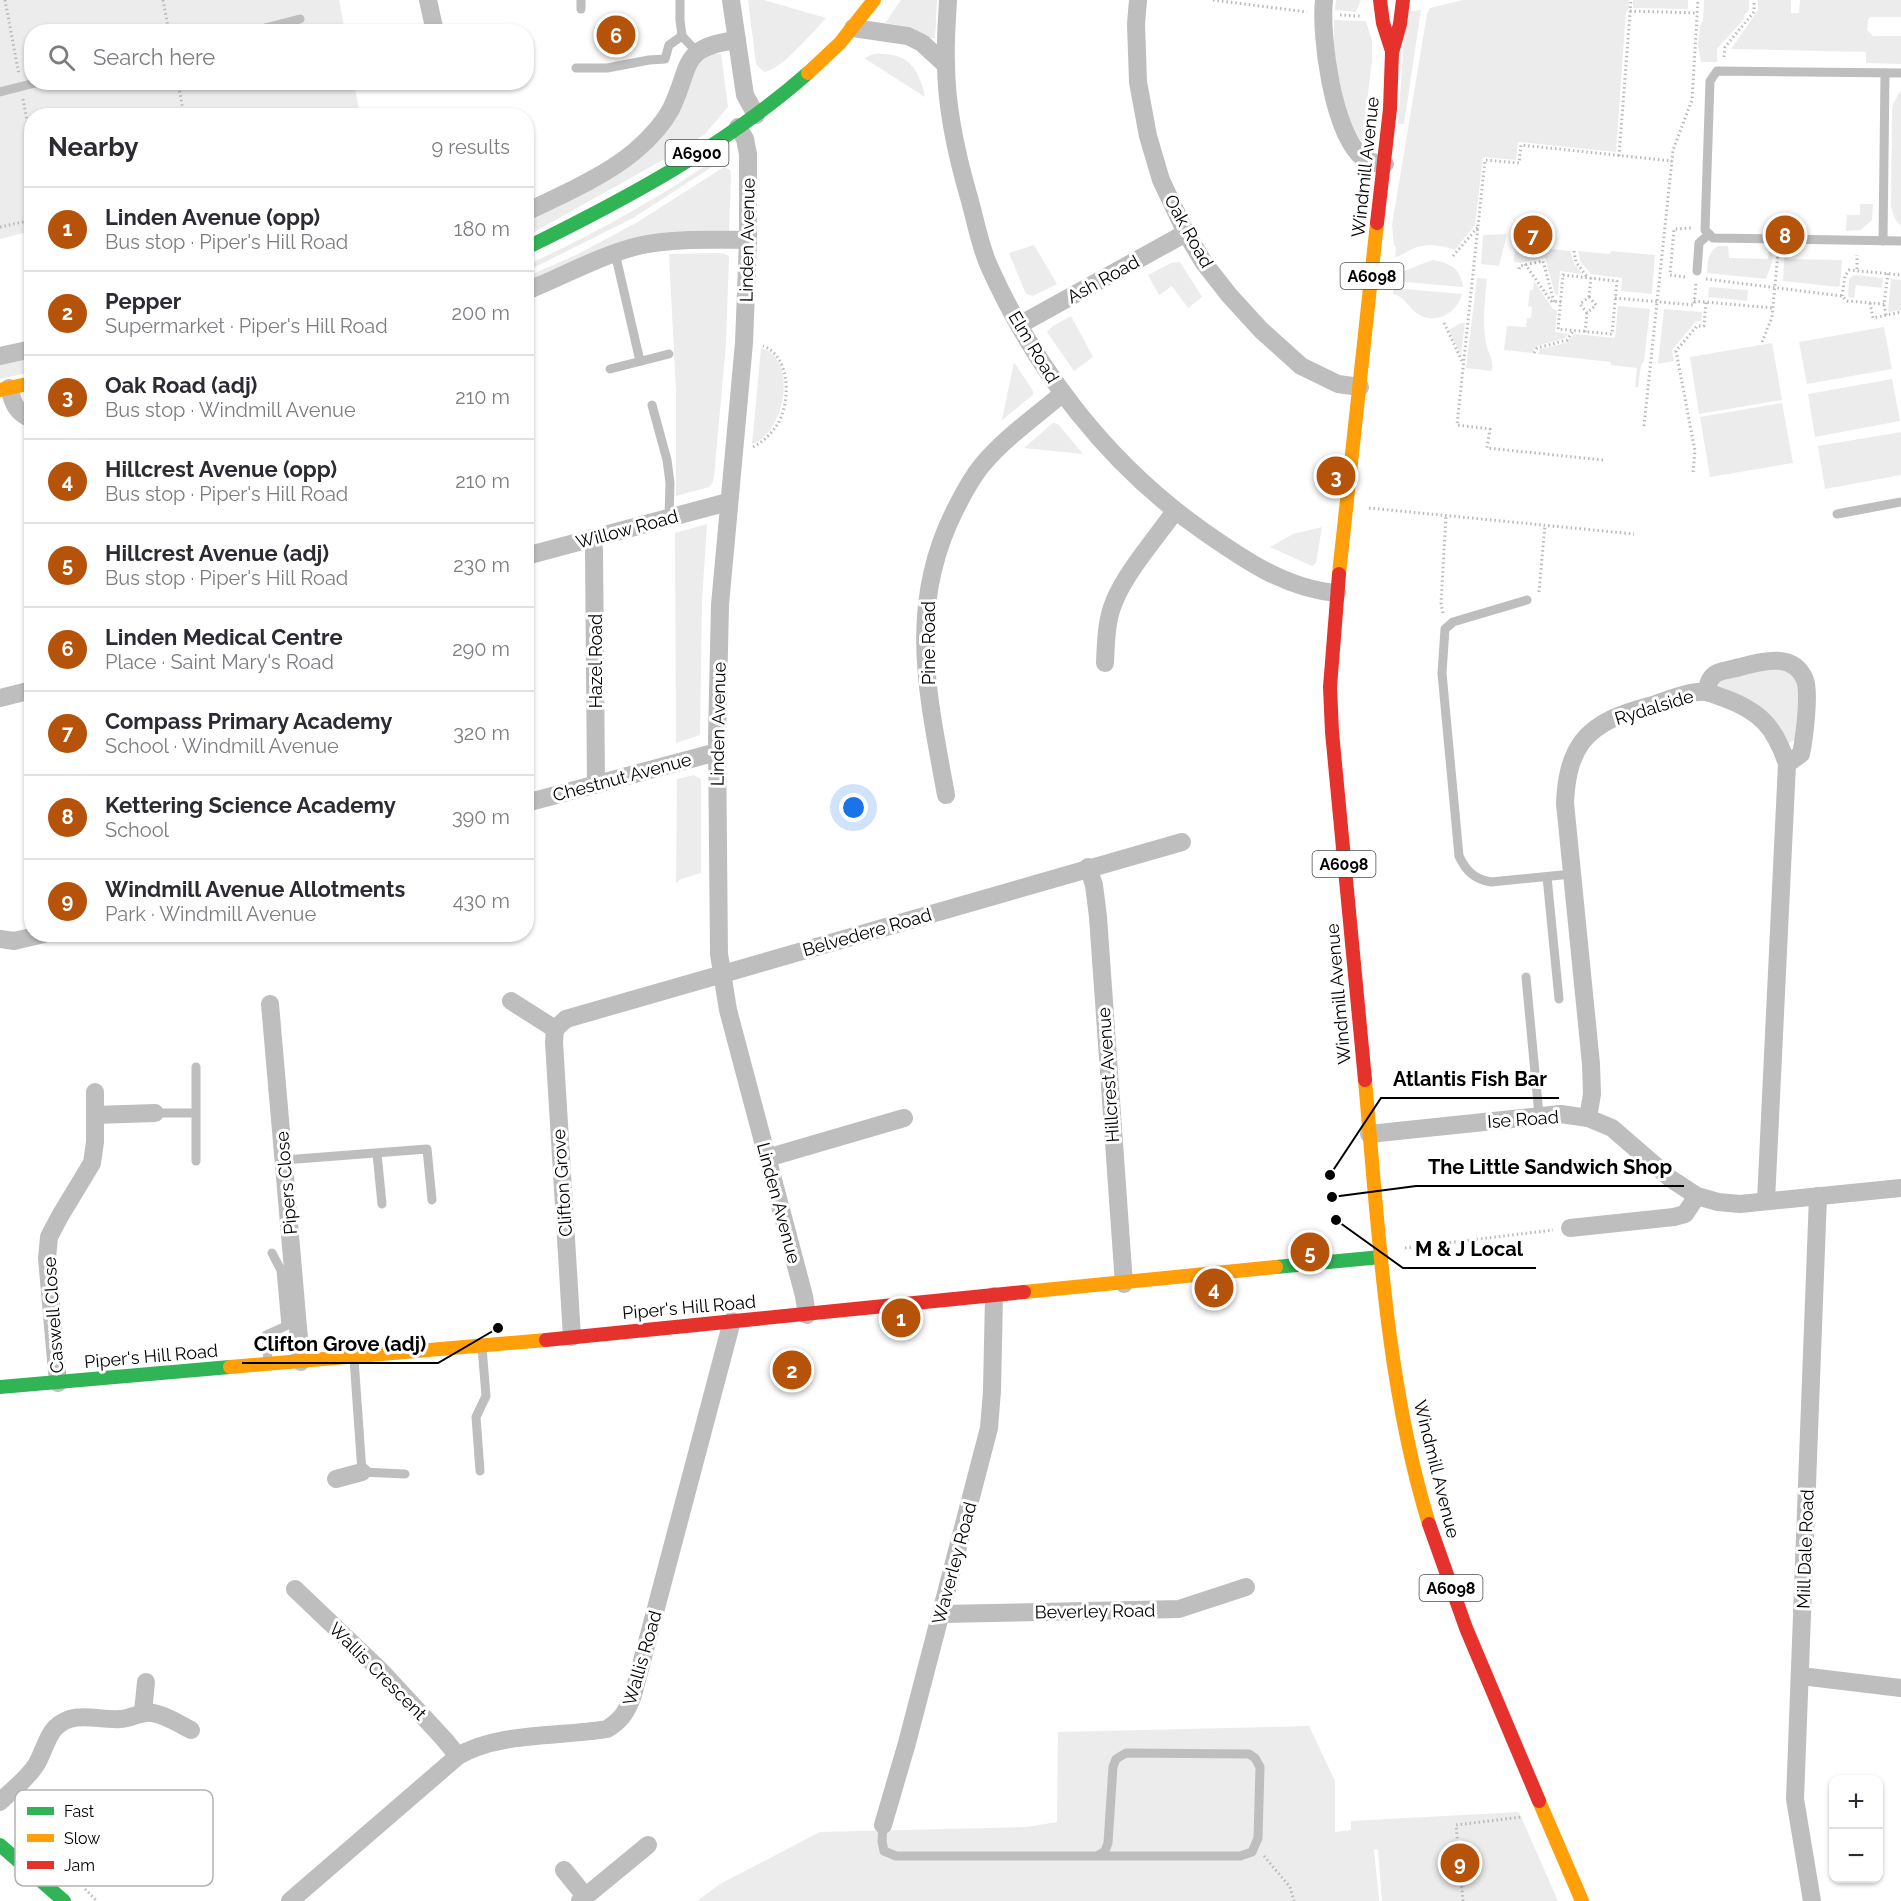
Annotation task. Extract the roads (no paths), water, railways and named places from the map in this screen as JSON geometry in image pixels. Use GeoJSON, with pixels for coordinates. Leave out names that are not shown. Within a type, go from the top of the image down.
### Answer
{"type":"FeatureCollection","features":[{"type":"Feature","properties":{"kind":"main road","name":"A6900"},"geometry":{"type":"LineString","coordinates":[[534,244],[626,197],[756,115],[808,73],[853,28],[874,0]]}},
{"type":"Feature","properties":{"kind":"main road","name":"Windmill Avenue"},"geometry":{"type":"LineString","coordinates":[[1380,0],[1383,23],[1392,53]]}},
{"type":"Feature","properties":{"kind":"main road","name":"Windmill Avenue"},"geometry":{"type":"LineString","coordinates":[[1402,0],[1400,24],[1392,53],[1385,164],[1337,593],[1330,687],[1332,732],[1381,1257],[1395,1364],[1411,1448],[1443,1567],[1475,1653],[1582,1901]]}},
{"type":"Feature","properties":{"kind":"main road"},"geometry":{"type":"LineString","coordinates":[[5,389],[24,385]]}},
{"type":"Feature","properties":{"kind":"main road","name":"Piper's Hill Road"},"geometry":{"type":"LineString","coordinates":[[0,1387],[482,1346],[1381,1257]]}},
{"type":"Feature","properties":{"kind":"main road"},"geometry":{"type":"LineString","coordinates":[[0,1845],[15,1858]]}},
{"type":"Feature","properties":{"kind":"main road"},"geometry":{"type":"LineString","coordinates":[[47,1886],[64,1901]]}},
{"type":"Feature","properties":{"kind":"street"},"geometry":{"type":"LineString","coordinates":[[428,0],[433,24]]}},
{"type":"Feature","properties":{"kind":"street"},"geometry":{"type":"LineString","coordinates":[[731,0],[746,95],[756,115]]}},
{"type":"Feature","properties":{"kind":"street","name":"Elm Road"},"geometry":{"type":"LineString","coordinates":[[948,0],[946,65],[951,123],[960,169],[988,265],[1019,325],[1062,394],[1096,435],[1134,475],[1175,511],[1259,567],[1291,584],[1314,591],[1337,593]]}},
{"type":"Feature","properties":{"kind":"street","name":"Oak Road"},"geometry":{"type":"LineString","coordinates":[[1138,0],[1136,24],[1138,82],[1148,136],[1161,180],[1186,233],[1204,263],[1229,295],[1261,330],[1301,366],[1338,384],[1360,387]]}},
{"type":"Feature","properties":{"kind":"street"},"geometry":{"type":"LineString","coordinates":[[1319,6],[1334,96],[1341,119],[1359,153],[1369,161],[1385,164]]}},
{"type":"Feature","properties":{"kind":"street"},"geometry":{"type":"LineString","coordinates":[[853,28],[908,36],[922,44],[946,65]]}},
{"type":"Feature","properties":{"kind":"street"},"geometry":{"type":"LineString","coordinates":[[534,208],[555,199],[634,152],[665,120],[678,93],[688,60],[697,52],[715,43],[737,40]]}},
{"type":"Feature","properties":{"kind":"street","name":"Linden Avenue"},"geometry":{"type":"LineString","coordinates":[[738,126],[745,139],[748,154],[748,240],[744,344],[720,605],[717,752],[718,933],[728,1010],[804,1296],[807,1315]]}},
{"type":"Feature","properties":{"kind":"street","name":"Ash Road"},"geometry":{"type":"LineString","coordinates":[[1019,325],[1186,233]]}},
{"type":"Feature","properties":{"kind":"street"},"geometry":{"type":"LineString","coordinates":[[534,288],[615,253],[643,245],[668,242],[748,240]]}},
{"type":"Feature","properties":{"kind":"street"},"geometry":{"type":"LineString","coordinates":[[0,356],[24,351]]}},
{"type":"Feature","properties":{"kind":"street"},"geometry":{"type":"LineString","coordinates":[[5,389],[17,410],[24,414]]}},
{"type":"Feature","properties":{"kind":"street","name":"Pine Road"},"geometry":{"type":"LineString","coordinates":[[946,795],[928,693],[925,656],[926,598],[933,561],[949,522],[983,464],[1006,441],[1062,394]]}},
{"type":"Feature","properties":{"kind":"street","name":"Willow Road"},"geometry":{"type":"LineString","coordinates":[[534,554],[728,502]]}},
{"type":"Feature","properties":{"kind":"street"},"geometry":{"type":"LineString","coordinates":[[1105,663],[1106,636],[1114,603],[1127,579],[1175,511]]}},
{"type":"Feature","properties":{"kind":"street","name":"Hazel Road"},"geometry":{"type":"LineString","coordinates":[[592,538],[594,550],[596,784]]}},
{"type":"Feature","properties":{"kind":"street"},"geometry":{"type":"LineString","coordinates":[[1706,692],[1709,681],[1716,673],[1765,661],[1786,661],[1800,672],[1806,682],[1804,742],[1801,754],[1787,764]]}},
{"type":"Feature","properties":{"kind":"street"},"geometry":{"type":"LineString","coordinates":[[0,698],[24,692]]}},
{"type":"Feature","properties":{"kind":"street","name":"Rydalside"},"geometry":{"type":"LineString","coordinates":[[1588,1118],[1592,1094],[1591,1064],[1565,803],[1566,781],[1572,759],[1581,743],[1595,728],[1631,711],[1693,693],[1706,692],[1745,705],[1761,718],[1773,732],[1787,764],[1766,1201]]}},
{"type":"Feature","properties":{"kind":"street","name":"Chestnut Avenue"},"geometry":{"type":"LineString","coordinates":[[534,801],[717,752]]}},
{"type":"Feature","properties":{"kind":"street","name":"Belvedere Road"},"geometry":{"type":"LineString","coordinates":[[555,1029],[566,1019],[1115,859],[1133,857],[1182,842]]}},
{"type":"Feature","properties":{"kind":"street","name":"Hillcrest Avenue"},"geometry":{"type":"LineString","coordinates":[[1088,867],[1094,885],[1098,916],[1124,1284]]}},
{"type":"Feature","properties":{"kind":"street"},"geometry":{"type":"LineString","coordinates":[[0,939],[14,941],[24,939]]}},
{"type":"Feature","properties":{"kind":"street"},"geometry":{"type":"LineString","coordinates":[[511,1001],[555,1029]]}},
{"type":"Feature","properties":{"kind":"street","name":"Pipers Close"},"geometry":{"type":"LineString","coordinates":[[270,1004],[301,1362]]}},
{"type":"Feature","properties":{"kind":"street","name":"Clifton Grove"},"geometry":{"type":"LineString","coordinates":[[555,1029],[572,1337]]}},
{"type":"Feature","properties":{"kind":"street","name":"Caswell Close"},"geometry":{"type":"LineString","coordinates":[[58,1383],[48,1248],[50,1237],[60,1215],[92,1163],[95,1143],[95,1092]]}},
{"type":"Feature","properties":{"kind":"street"},"geometry":{"type":"LineString","coordinates":[[95,1115],[155,1113]]}},
{"type":"Feature","properties":{"kind":"street","name":"Ise Road"},"geometry":{"type":"LineString","coordinates":[[1370,1134],[1561,1114],[1588,1118],[1612,1128],[1671,1179],[1697,1197],[1718,1202],[1740,1204],[1901,1188]]}},
{"type":"Feature","properties":{"kind":"street"},"geometry":{"type":"LineString","coordinates":[[767,1158],[904,1118]]}},
{"type":"Feature","properties":{"kind":"street","name":"Mill Dale Road"},"geometry":{"type":"LineString","coordinates":[[1812,1901],[1795,1798],[1818,1196]]}},
{"type":"Feature","properties":{"kind":"street"},"geometry":{"type":"LineString","coordinates":[[1570,1228],[1674,1217],[1685,1214],[1697,1197]]}},
{"type":"Feature","properties":{"kind":"street","name":"Waverley Road"},"geometry":{"type":"LineString","coordinates":[[883,1825],[989,1428],[994,1296]]}},
{"type":"Feature","properties":{"kind":"street","name":"Wallis Road"},"geometry":{"type":"LineString","coordinates":[[290,1901],[458,1756],[472,1748],[492,1742],[607,1729],[620,1721],[627,1712],[732,1321]]}},
{"type":"Feature","properties":{"kind":"street"},"geometry":{"type":"LineString","coordinates":[[336,1479],[362,1472]]}},
{"type":"Feature","properties":{"kind":"street","name":"Beverley Road"},"geometry":{"type":"LineString","coordinates":[[941,1614],[1179,1610],[1246,1587]]}},
{"type":"Feature","properties":{"kind":"street","name":"Wallis Crescent"},"geometry":{"type":"LineString","coordinates":[[295,1589],[382,1672],[458,1756]]}},
{"type":"Feature","properties":{"kind":"street"},"geometry":{"type":"LineString","coordinates":[[1801,1676],[1901,1688]]}},
{"type":"Feature","properties":{"kind":"street"},"geometry":{"type":"LineString","coordinates":[[143,1712],[146,1682]]}},
{"type":"Feature","properties":{"kind":"street"},"geometry":{"type":"LineString","coordinates":[[0,1802],[29,1774],[37,1764],[54,1729],[67,1719],[81,1716],[124,1719],[143,1712],[165,1716],[191,1730]]}},
{"type":"Feature","properties":{"kind":"street"},"geometry":{"type":"LineString","coordinates":[[564,1870],[582,1899],[648,1845]]}},
{"type":"Feature","properties":{"kind":"lane"},"geometry":{"type":"LineString","coordinates":[[680,0],[682,36],[697,52]]}},
{"type":"Feature","properties":{"kind":"lane"},"geometry":{"type":"LineString","coordinates":[[281,24],[300,19]]}},
{"type":"Feature","properties":{"kind":"lane"},"geometry":{"type":"LineString","coordinates":[[576,68],[607,68],[665,59],[669,45],[682,36]]}},
{"type":"Feature","properties":{"kind":"lane"},"geometry":{"type":"LineString","coordinates":[[1901,73],[1717,71],[1710,81],[1705,230],[1713,238],[1901,241]]}},
{"type":"Feature","properties":{"kind":"lane"},"geometry":{"type":"LineString","coordinates":[[1883,241],[1885,73]]}},
{"type":"Feature","properties":{"kind":"lane"},"geometry":{"type":"LineString","coordinates":[[0,92],[24,86]]}},
{"type":"Feature","properties":{"kind":"lane"},"geometry":{"type":"LineString","coordinates":[[1696,274],[1699,243],[1709,234]]}},
{"type":"Feature","properties":{"kind":"lane"},"geometry":{"type":"LineString","coordinates":[[615,253],[640,361]]}},
{"type":"Feature","properties":{"kind":"lane"},"geometry":{"type":"LineString","coordinates":[[609,369],[669,354]]}},
{"type":"Feature","properties":{"kind":"lane"},"geometry":{"type":"LineString","coordinates":[[652,405],[667,460],[670,483],[669,518]]}},
{"type":"Feature","properties":{"kind":"lane"},"geometry":{"type":"LineString","coordinates":[[1838,514],[1901,502]]}},
{"type":"Feature","properties":{"kind":"lane"},"geometry":{"type":"LineString","coordinates":[[1527,600],[1453,622],[1445,629],[1442,673],[1459,856],[1466,870],[1481,880],[1491,882],[1572,874]]}},
{"type":"Feature","properties":{"kind":"lane"},"geometry":{"type":"LineString","coordinates":[[1547,877],[1559,999]]}},
{"type":"Feature","properties":{"kind":"lane"},"geometry":{"type":"LineString","coordinates":[[1526,977],[1539,1115]]}},
{"type":"Feature","properties":{"kind":"lane"},"geometry":{"type":"LineString","coordinates":[[196,1067],[196,1161]]}},
{"type":"Feature","properties":{"kind":"lane"},"geometry":{"type":"LineString","coordinates":[[155,1113],[195,1113]]}},
{"type":"Feature","properties":{"kind":"lane"},"geometry":{"type":"LineString","coordinates":[[284,1160],[427,1149],[432,1200]]}},
{"type":"Feature","properties":{"kind":"lane"},"geometry":{"type":"LineString","coordinates":[[377,1154],[381,1204]]}},
{"type":"Feature","properties":{"kind":"lane"},"geometry":{"type":"LineString","coordinates":[[268,1364],[266,1335],[286,1326],[281,1270],[272,1253]]}},
{"type":"Feature","properties":{"kind":"lane"},"geometry":{"type":"LineString","coordinates":[[480,1471],[476,1418],[486,1396],[482,1346]]}},
{"type":"Feature","properties":{"kind":"lane"},"geometry":{"type":"LineString","coordinates":[[354,1357],[362,1472],[405,1474]]}},
{"type":"Feature","properties":{"kind":"lane"},"geometry":{"type":"LineString","coordinates":[[883,1825],[884,1851],[897,1856],[1097,1856],[1240,1856],[1252,1852],[1258,1838],[1260,1767],[1256,1758],[1249,1754],[1126,1753],[1116,1759],[1113,1767],[1108,1843],[1105,1851],[1097,1856]]}},
{"type":"Feature","properties":{"kind":"place","name":"Linden Medical Centre"},"geometry":{"type":"Point","coordinates":[616,35]}},
{"type":"Feature","properties":{"kind":"place","name":"Compass Primary Academy"},"geometry":{"type":"Point","coordinates":[1533,235]}},
{"type":"Feature","properties":{"kind":"place","name":"Kettering Science Academy"},"geometry":{"type":"Point","coordinates":[1785,235]}},
{"type":"Feature","properties":{"kind":"place","name":"Oak Road (adj)"},"geometry":{"type":"Point","coordinates":[1336,476]}},
{"type":"Feature","properties":{"kind":"place","name":"Atlantis Fish Bar"},"geometry":{"type":"Point","coordinates":[1330,1175]}},
{"type":"Feature","properties":{"kind":"place","name":"The Little Sandwich Shop"},"geometry":{"type":"Point","coordinates":[1332,1197]}},
{"type":"Feature","properties":{"kind":"place","name":"M & J Local"},"geometry":{"type":"Point","coordinates":[1336,1220]}},
{"type":"Feature","properties":{"kind":"place","name":"Hillcrest Avenue (adj)"},"geometry":{"type":"Point","coordinates":[1310,1252]}},
{"type":"Feature","properties":{"kind":"place","name":"Hillcrest Avenue (opp)"},"geometry":{"type":"Point","coordinates":[1214,1288]}},
{"type":"Feature","properties":{"kind":"place","name":"Linden Avenue (opp)"},"geometry":{"type":"Point","coordinates":[901,1318]}},
{"type":"Feature","properties":{"kind":"place","name":"Clifton Grove (adj)"},"geometry":{"type":"Point","coordinates":[498,1328]}},
{"type":"Feature","properties":{"kind":"place","name":"Pepper"},"geometry":{"type":"Point","coordinates":[792,1370]}},
{"type":"Feature","properties":{"kind":"place","name":"Windmill Avenue Allotments"},"geometry":{"type":"Point","coordinates":[1460,1863]}}]}
